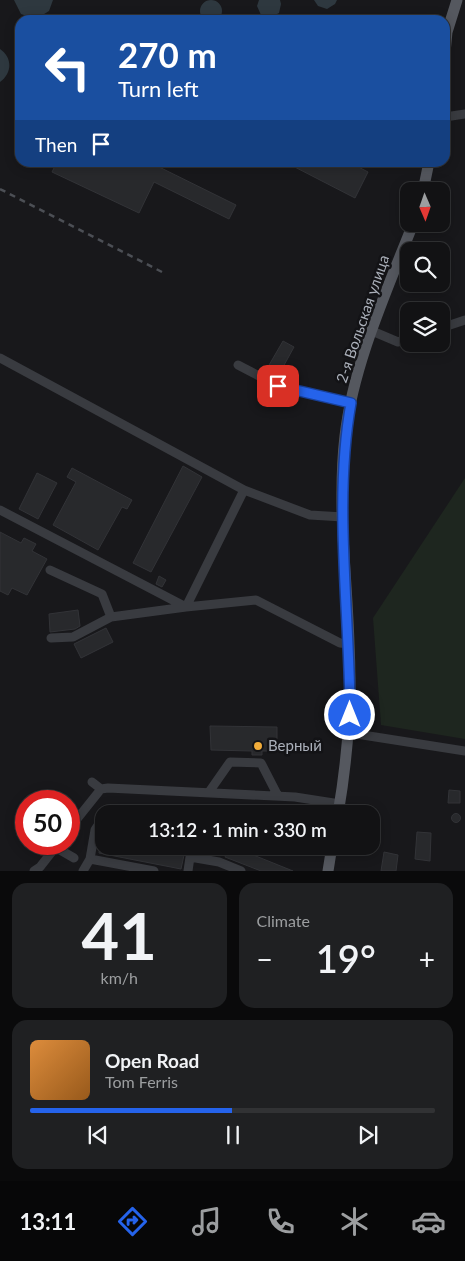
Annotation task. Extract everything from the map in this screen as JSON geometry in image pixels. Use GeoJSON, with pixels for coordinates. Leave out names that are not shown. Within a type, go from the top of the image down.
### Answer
{"type":"FeatureCollection","features":[{"type":"Feature","properties":{"kind":"main road"},"geometry":{"type":"LineString","coordinates":[[450,20],[457,0]]}},
{"type":"Feature","properties":{"kind":"main road"},"geometry":{"type":"LineString","coordinates":[[425,182],[428,167]]}},
{"type":"Feature","properties":{"kind":"main road","name":"2-я Вольская улица"},"geometry":{"type":"LineString","coordinates":[[340,805],[350,733],[350,644],[343,517],[343,455],[351,403],[372,331],[410,232]]}},
{"type":"Feature","properties":{"kind":"main road"},"geometry":{"type":"LineString","coordinates":[[328,871],[331,855]]}},
{"type":"Feature","properties":{"kind":"street"},"geometry":{"type":"LineString","coordinates":[[450,116],[465,114]]}},
{"type":"Feature","properties":{"kind":"street"},"geometry":{"type":"LineString","coordinates":[[450,325],[465,320]]}},
{"type":"Feature","properties":{"kind":"street"},"geometry":{"type":"LineString","coordinates":[[372,331],[400,341]]}},
{"type":"Feature","properties":{"kind":"street"},"geometry":{"type":"LineString","coordinates":[[0,358],[244,490],[310,515],[343,517]]}},
{"type":"Feature","properties":{"kind":"street"},"geometry":{"type":"LineString","coordinates":[[238,365],[278,386],[351,403]]}},
{"type":"Feature","properties":{"kind":"street"},"geometry":{"type":"LineString","coordinates":[[186,607],[244,490]]}},
{"type":"Feature","properties":{"kind":"street"},"geometry":{"type":"LineString","coordinates":[[0,510],[186,607]]}},
{"type":"Feature","properties":{"kind":"street"},"geometry":{"type":"LineString","coordinates":[[50,570],[102,594],[111,616]]}},
{"type":"Feature","properties":{"kind":"street"},"geometry":{"type":"LineString","coordinates":[[51,638],[73,637],[111,616],[256,600],[340,643],[350,644]]}},
{"type":"Feature","properties":{"kind":"street"},"geometry":{"type":"LineString","coordinates":[[350,733],[465,751]]}},
{"type":"Feature","properties":{"kind":"street"},"geometry":{"type":"LineString","coordinates":[[209,792],[230,762],[261,763],[278,796]]}},
{"type":"Feature","properties":{"kind":"street"},"geometry":{"type":"LineString","coordinates":[[92,782],[101,789],[124,787],[278,796],[320,805]]}},
{"type":"Feature","properties":{"kind":"street"},"geometry":{"type":"LineString","coordinates":[[80,815],[101,789]]}},
{"type":"Feature","properties":{"kind":"street"},"geometry":{"type":"LineString","coordinates":[[83,871],[90,859],[95,835]]}},
{"type":"Feature","properties":{"kind":"street"},"geometry":{"type":"LineString","coordinates":[[34,871],[40,867],[49,855]]}},
{"type":"Feature","properties":{"kind":"street"},"geometry":{"type":"LineString","coordinates":[[70,855],[74,858]]}},
{"type":"Feature","properties":{"kind":"street"},"geometry":{"type":"LineString","coordinates":[[188,871],[190,857],[219,862],[241,871]]}},
{"type":"Feature","properties":{"kind":"street"},"geometry":{"type":"LineString","coordinates":[[90,859],[154,871]]}},
{"type":"Feature","properties":{"kind":"shaded area"},"geometry":{"type":"Polygon","coordinates":[[[14,0],[53,0],[49,11],[42,15],[21,14],[14,0]]]}},
{"type":"Feature","properties":{"kind":"shaded area"},"geometry":{"type":"Polygon","coordinates":[[[259,0],[280,0],[281,4],[279,13],[275,15],[261,15],[257,6],[259,0]]]}},
{"type":"Feature","properties":{"kind":"shaded area"},"geometry":{"type":"Polygon","coordinates":[[[314,0],[337,0],[335,4],[327,9],[318,6],[314,0]]]}},
{"type":"Feature","properties":{"kind":"shaded area"},"geometry":{"type":"Polygon","coordinates":[[[207,1],[215,1],[221,7],[221,15],[201,15],[201,7],[207,1]]]}},
{"type":"Feature","properties":{"kind":"shaded area"},"geometry":{"type":"Polygon","coordinates":[[[0,49],[9,61],[9,70],[0,82],[0,49]]]}},
{"type":"Feature","properties":{"kind":"shaded area"},"geometry":{"type":"Polygon","coordinates":[[[465,478],[465,739],[381,725],[373,618],[465,478]]]}},
{"type":"Feature","properties":{"kind":"building"},"geometry":{"type":"Polygon","coordinates":[[[54,167],[159,167],[236,205],[229,219],[154,182],[139,213],[52,172],[54,167]]]}},
{"type":"Feature","properties":{"kind":"building"},"geometry":{"type":"Polygon","coordinates":[[[295,167],[358,167],[368,172],[355,198],[295,167]]]}},
{"type":"Feature","properties":{"kind":"building"},"geometry":{"type":"Polygon","coordinates":[[[283,341],[294,347],[277,378],[265,372],[283,341]]]}},
{"type":"Feature","properties":{"kind":"building"},"geometry":{"type":"Polygon","coordinates":[[[183,466],[202,477],[151,572],[133,563],[183,466]]]}},
{"type":"Feature","properties":{"kind":"building"},"geometry":{"type":"Polygon","coordinates":[[[72,468],[132,500],[127,509],[122,507],[98,550],[53,525],[76,482],[67,477],[72,468]]]}},
{"type":"Feature","properties":{"kind":"building"},"geometry":{"type":"Polygon","coordinates":[[[37,473],[57,483],[38,519],[19,509],[37,473]]]}},
{"type":"Feature","properties":{"kind":"building"},"geometry":{"type":"Polygon","coordinates":[[[0,532],[21,543],[24,538],[36,544],[32,551],[47,559],[27,595],[12,588],[8,595],[0,591],[0,532]]]}},
{"type":"Feature","properties":{"kind":"building"},"geometry":{"type":"Polygon","coordinates":[[[159,576],[166,580],[162,587],[156,584],[159,576]]]}},
{"type":"Feature","properties":{"kind":"building"},"geometry":{"type":"Polygon","coordinates":[[[78,610],[80,626],[75,629],[50,632],[49,614],[78,610]]]}},
{"type":"Feature","properties":{"kind":"building"},"geometry":{"type":"Polygon","coordinates":[[[106,628],[113,642],[81,658],[74,644],[106,628]]]}},
{"type":"Feature","properties":{"kind":"building"},"geometry":{"type":"Polygon","coordinates":[[[210,726],[277,727],[277,751],[262,751],[262,755],[252,755],[252,751],[211,750],[210,726]]]}},
{"type":"Feature","properties":{"kind":"building"},"geometry":{"type":"Polygon","coordinates":[[[449,790],[460,791],[460,803],[448,803],[449,790]]]}},
{"type":"Feature","properties":{"kind":"building"},"geometry":{"type":"Polygon","coordinates":[[[456,813],[461,818],[456,823],[451,818],[456,813]]]}},
{"type":"Feature","properties":{"kind":"building"},"geometry":{"type":"Polygon","coordinates":[[[417,832],[431,833],[430,861],[415,859],[417,832]]]}},
{"type":"Feature","properties":{"kind":"building"},"geometry":{"type":"Polygon","coordinates":[[[384,852],[398,855],[396,871],[381,871],[384,852]]]}},
{"type":"Feature","properties":{"kind":"building"},"geometry":{"type":"Polygon","coordinates":[[[109,855],[184,855],[181,869],[109,855]]]}},
{"type":"Feature","properties":{"kind":"building"},"geometry":{"type":"Polygon","coordinates":[[[226,855],[253,855],[293,871],[261,871],[225,857],[226,855]]]}},
{"type":"Feature","properties":{"kind":"railway"},"geometry":{"type":"LineString","coordinates":[[0,189],[162,272]]}},
{"type":"Feature","properties":{"kind":"place","name":"Верный"},"geometry":{"type":"Point","coordinates":[258,746]}},
{"type":"Feature","properties":{"kind":"route"},"geometry":{"type":"LineString","coordinates":[[278,386],[351,403],[343,455],[342,498],[350,644],[350,715]]}}]}
